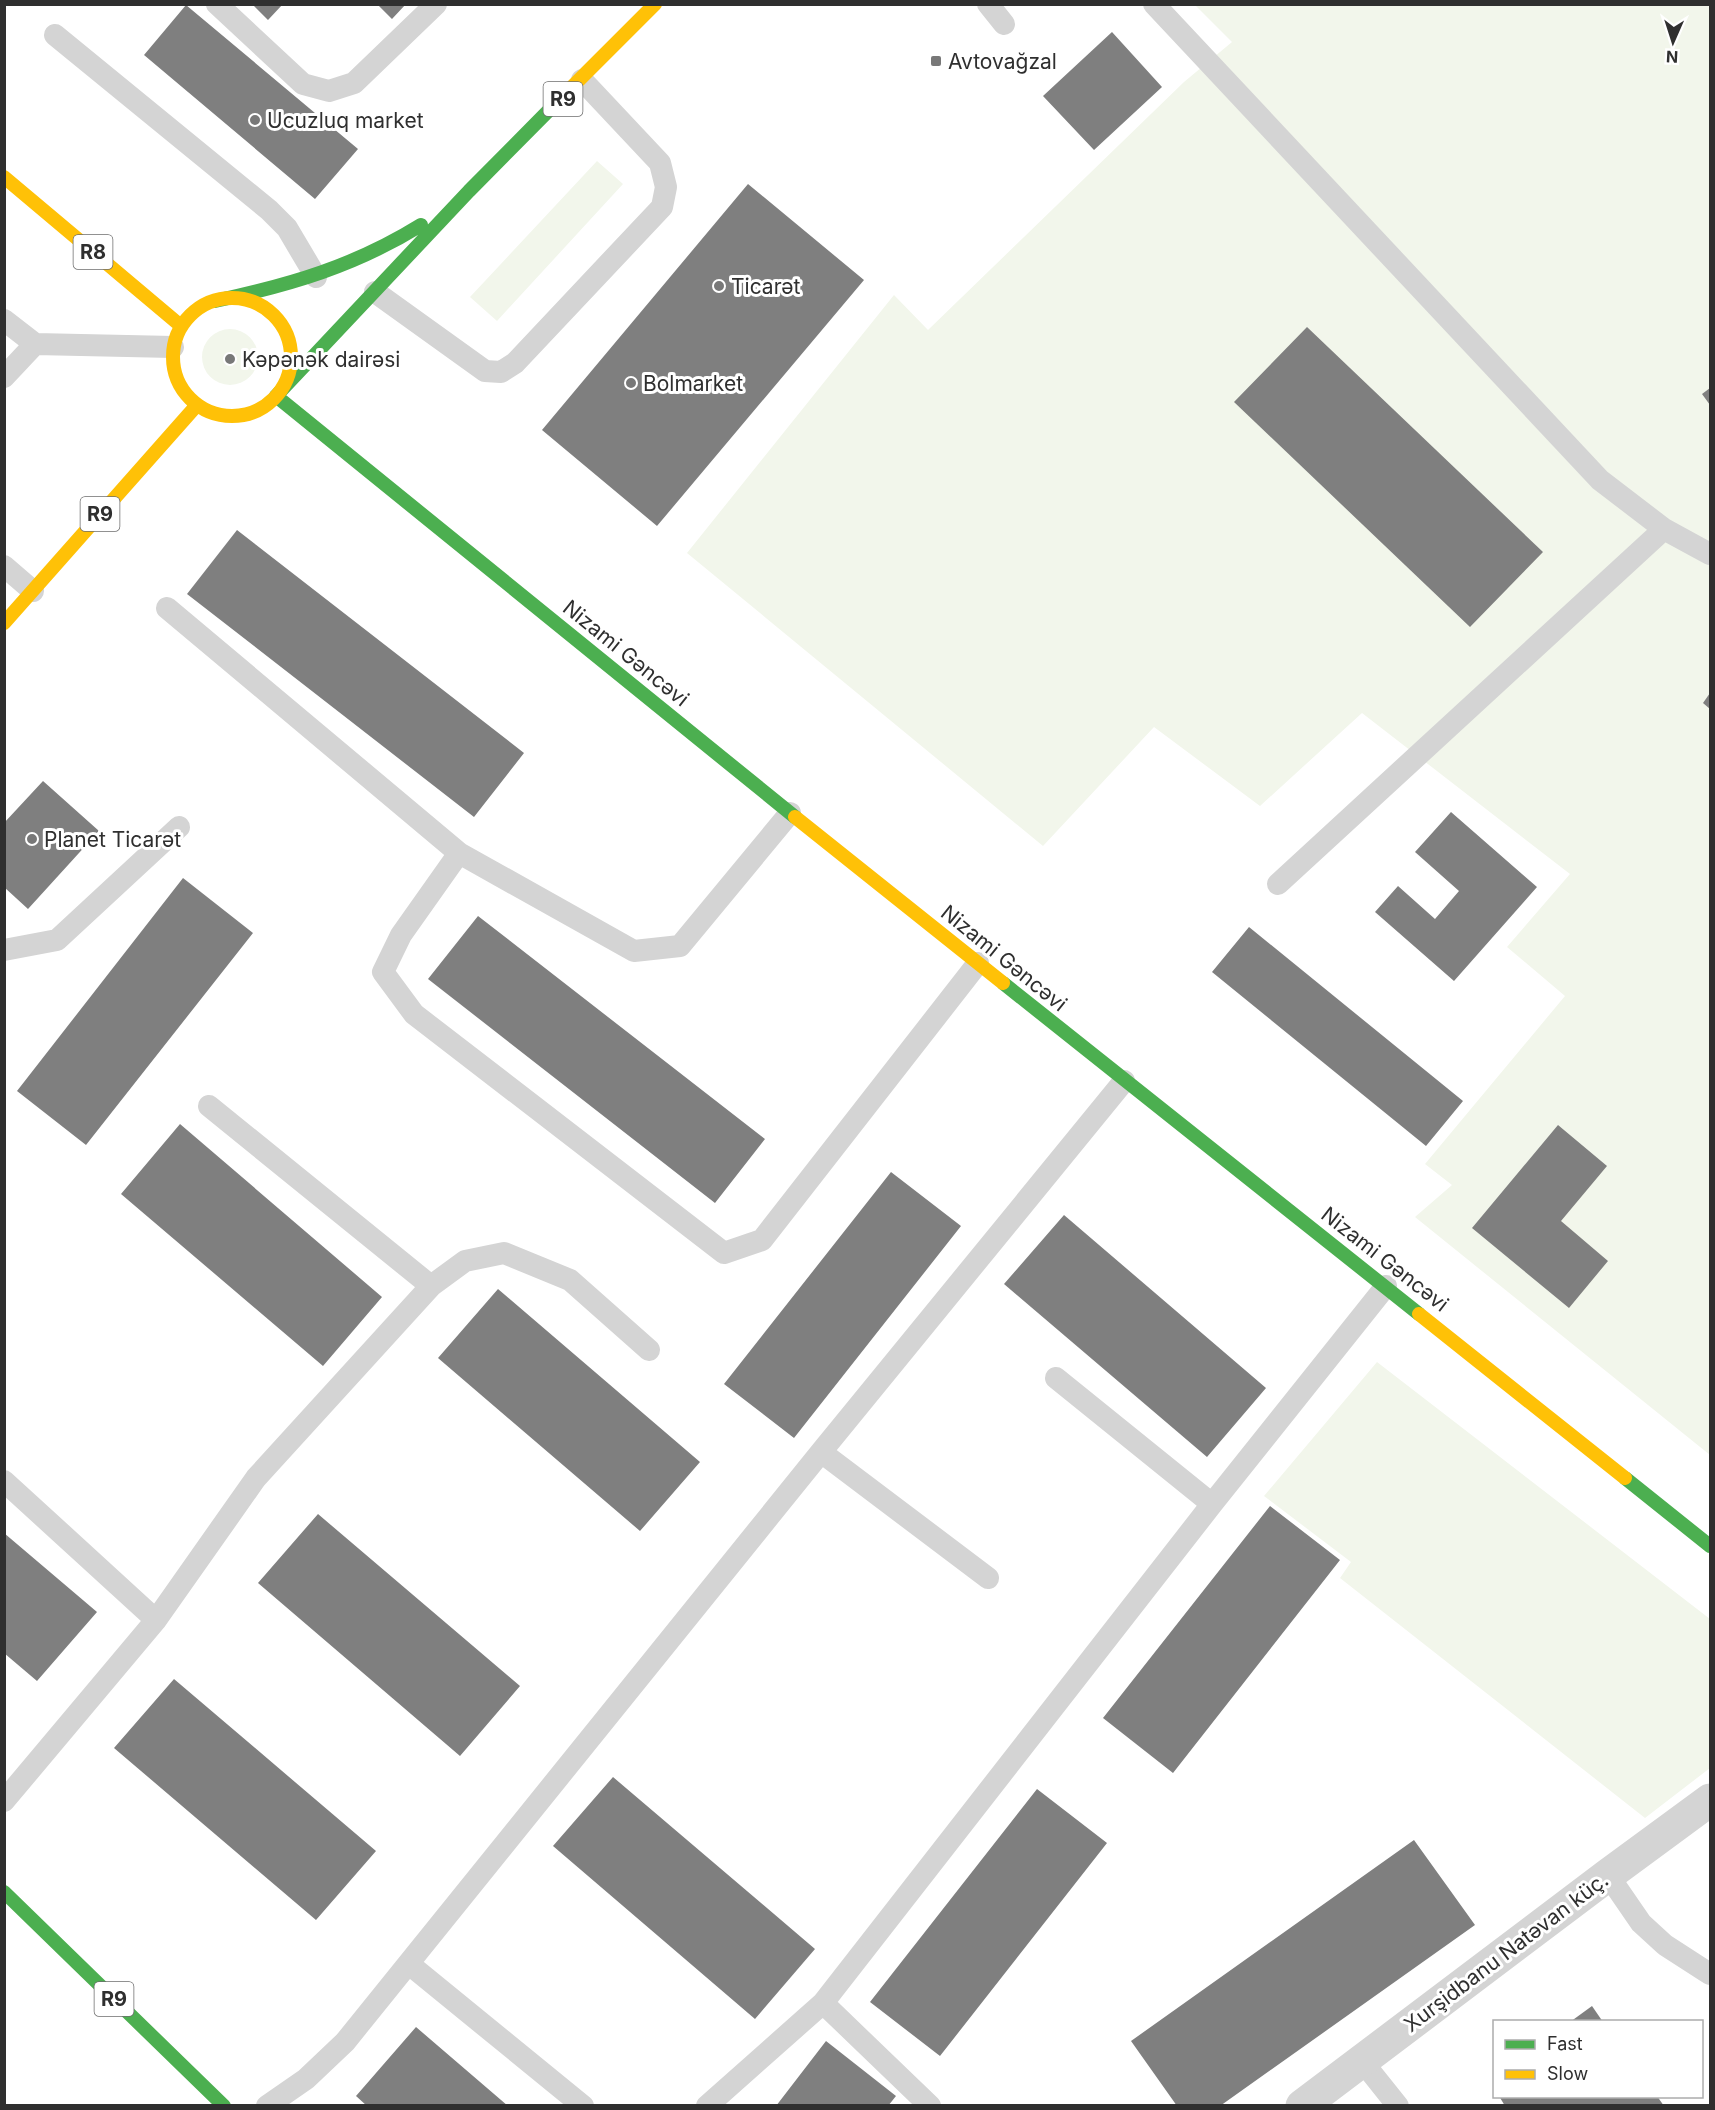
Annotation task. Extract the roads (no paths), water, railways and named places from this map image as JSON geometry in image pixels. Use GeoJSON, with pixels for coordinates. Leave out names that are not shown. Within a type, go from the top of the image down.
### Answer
{"type":"FeatureCollection","features":[{"type":"Feature","properties":{"kind":"main road","name":"R9"},"geometry":{"type":"LineString","coordinates":[[469,191],[582,80],[655,4]]}},
{"type":"Feature","properties":{"kind":"main road","name":"R8"},"geometry":{"type":"LineString","coordinates":[[4,177],[177,337]]}},
{"type":"Feature","properties":{"kind":"main road"},"geometry":{"type":"LineString","coordinates":[[469,191],[276,396],[259,410],[238,416],[216,414],[196,405],[182,389],[173,369],[177,337],[195,310],[215,301],[266,291],[316,277],[392,245],[469,191]]}},
{"type":"Feature","properties":{"kind":"main road"},"geometry":{"type":"LineString","coordinates":[[215,301],[236,298],[257,304],[275,317],[287,335],[291,357],[287,378],[276,396]]}},
{"type":"Feature","properties":{"kind":"main road","name":"Nizami Gəncəvi"},"geometry":{"type":"LineString","coordinates":[[276,396],[789,813],[1710,1546]]}},
{"type":"Feature","properties":{"kind":"main road","name":"R9"},"geometry":{"type":"LineString","coordinates":[[4,623],[196,405]]}},
{"type":"Feature","properties":{"kind":"main road","name":"R9"},"geometry":{"type":"LineString","coordinates":[[4,1892],[224,2106]]}},
{"type":"Feature","properties":{"kind":"street","name":"Xurşidbanu Natəvan küç."},"geometry":{"type":"LineString","coordinates":[[1302,2106],[1710,1800]]}},
{"type":"Feature","properties":{"kind":"lane"},"geometry":{"type":"LineString","coordinates":[[217,4],[303,84],[329,92],[354,83],[436,4]]}},
{"type":"Feature","properties":{"kind":"lane"},"geometry":{"type":"LineString","coordinates":[[988,4],[1004,24]]}},
{"type":"Feature","properties":{"kind":"lane"},"geometry":{"type":"LineString","coordinates":[[1154,4],[1600,480],[1664,529],[1710,554]]}},
{"type":"Feature","properties":{"kind":"lane"},"geometry":{"type":"LineString","coordinates":[[55,35],[275,216],[287,228],[316,277]]}},
{"type":"Feature","properties":{"kind":"lane"},"geometry":{"type":"LineString","coordinates":[[375,292],[485,371],[501,372],[515,363],[662,207],[666,187],[660,163],[582,80]]}},
{"type":"Feature","properties":{"kind":"lane"},"geometry":{"type":"LineString","coordinates":[[4,320],[35,344],[177,337]]}},
{"type":"Feature","properties":{"kind":"lane"},"geometry":{"type":"LineString","coordinates":[[4,377],[35,344]]}},
{"type":"Feature","properties":{"kind":"lane"},"geometry":{"type":"LineString","coordinates":[[1278,884],[1664,529]]}},
{"type":"Feature","properties":{"kind":"lane"},"geometry":{"type":"LineString","coordinates":[[4,566],[33,591]]}},
{"type":"Feature","properties":{"kind":"lane"},"geometry":{"type":"LineString","coordinates":[[167,608],[459,853],[634,951],[680,946],[789,813]]}},
{"type":"Feature","properties":{"kind":"lane"},"geometry":{"type":"LineString","coordinates":[[4,950],[57,940],[179,827]]}},
{"type":"Feature","properties":{"kind":"lane"},"geometry":{"type":"LineString","coordinates":[[459,853],[401,935],[383,972],[414,1014],[724,1253],[762,1240],[978,963]]}},
{"type":"Feature","properties":{"kind":"lane"},"geometry":{"type":"LineString","coordinates":[[267,2106],[306,2079],[345,2042],[1124,1081]]}},
{"type":"Feature","properties":{"kind":"lane"},"geometry":{"type":"LineString","coordinates":[[209,1106],[431,1286]]}},
{"type":"Feature","properties":{"kind":"lane"},"geometry":{"type":"LineString","coordinates":[[4,1801],[156,1620],[256,1478],[431,1286],[465,1261],[504,1253],[570,1280],[649,1350]]}},
{"type":"Feature","properties":{"kind":"lane"},"geometry":{"type":"LineString","coordinates":[[707,2106],[823,2003],[1212,1504],[1386,1286]]}},
{"type":"Feature","properties":{"kind":"lane"},"geometry":{"type":"LineString","coordinates":[[1056,1378],[1212,1504]]}},
{"type":"Feature","properties":{"kind":"lane"},"geometry":{"type":"LineString","coordinates":[[821,1452],[988,1578]]}},
{"type":"Feature","properties":{"kind":"lane"},"geometry":{"type":"LineString","coordinates":[[4,1480],[156,1620]]}},
{"type":"Feature","properties":{"kind":"lane"},"geometry":{"type":"LineString","coordinates":[[1608,1875],[1641,1923],[1665,1945],[1710,1974]]}},
{"type":"Feature","properties":{"kind":"lane"},"geometry":{"type":"LineString","coordinates":[[409,1964],[582,2106]]}},
{"type":"Feature","properties":{"kind":"lane"},"geometry":{"type":"LineString","coordinates":[[823,2003],[930,2106]]}},
{"type":"Feature","properties":{"kind":"lane"},"geometry":{"type":"LineString","coordinates":[[1362,2061],[1398,2106]]}},
{"type":"Feature","properties":{"kind":"place","name":"Avtovağzal"},"geometry":{"type":"Point","coordinates":[936,61]}},
{"type":"Feature","properties":{"kind":"place","name":"Ucuzluq market"},"geometry":{"type":"Point","coordinates":[255,120]}},
{"type":"Feature","properties":{"kind":"place","name":"Ticarət"},"geometry":{"type":"Point","coordinates":[719,286]}},
{"type":"Feature","properties":{"kind":"place","name":"Kəpənək dairəsi"},"geometry":{"type":"Point","coordinates":[230,359]}},
{"type":"Feature","properties":{"kind":"place","name":"Bolmarket"},"geometry":{"type":"Point","coordinates":[631,383]}},
{"type":"Feature","properties":{"kind":"place","name":"Planet Ticarət"},"geometry":{"type":"Point","coordinates":[32,839]}}]}
